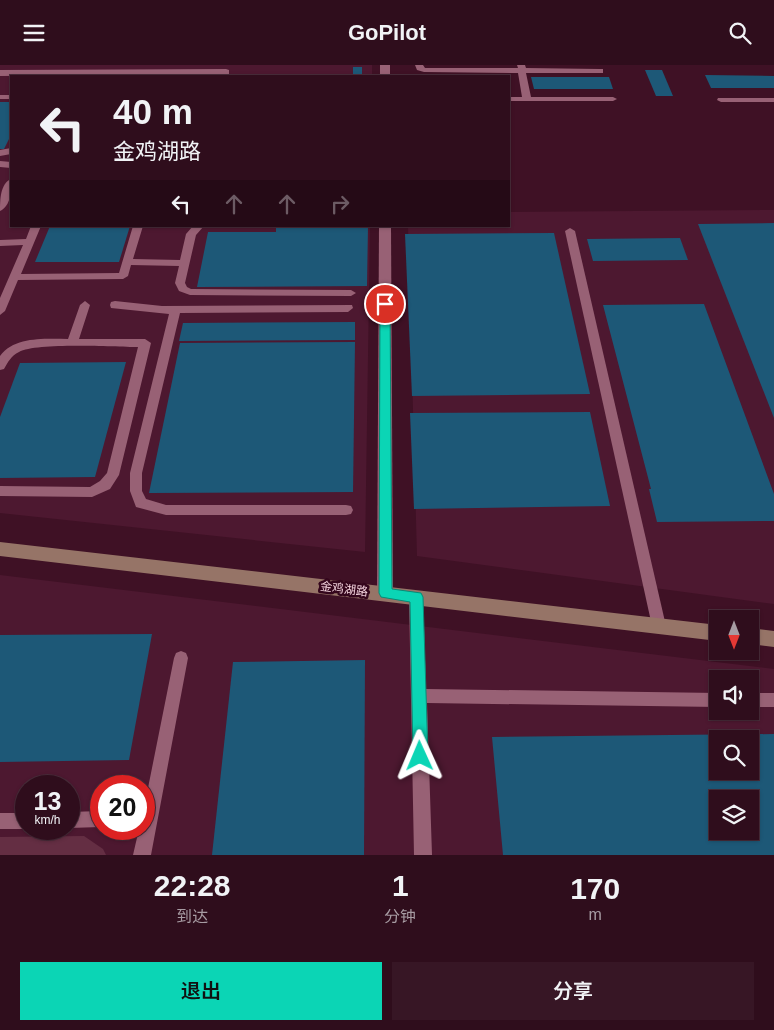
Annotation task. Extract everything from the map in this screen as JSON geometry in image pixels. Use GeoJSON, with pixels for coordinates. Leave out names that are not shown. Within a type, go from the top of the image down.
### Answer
{"type":"FeatureCollection","features":[{"type":"Feature","properties":{"kind":"street"},"geometry":{"type":"LineString","coordinates":[[0,73],[182,74],[204,68],[225,74]]}},
{"type":"Feature","properties":{"kind":"street"},"geometry":{"type":"LineString","coordinates":[[385,227],[385,593]]}},
{"type":"Feature","properties":{"kind":"street","name":"金鸡湖路"},"geometry":{"type":"LineString","coordinates":[[0,549],[709,632]]}},
{"type":"Feature","properties":{"kind":"street"},"geometry":{"type":"LineString","coordinates":[[759,637],[774,639]]}},
{"type":"Feature","properties":{"kind":"lane"},"geometry":{"type":"LineString","coordinates":[[419,65],[424,70],[522,68],[600,71]]}},
{"type":"Feature","properties":{"kind":"lane"},"geometry":{"type":"LineString","coordinates":[[522,68],[527,99]]}},
{"type":"Feature","properties":{"kind":"lane"},"geometry":{"type":"LineString","coordinates":[[510,99],[613,99]]}},
{"type":"Feature","properties":{"kind":"lane"},"geometry":{"type":"LineString","coordinates":[[721,100],[774,100]]}},
{"type":"Feature","properties":{"kind":"lane"},"geometry":{"type":"LineString","coordinates":[[0,208],[9,195]]}},
{"type":"Feature","properties":{"kind":"lane"},"geometry":{"type":"LineString","coordinates":[[0,311],[8,283],[36,227]]}},
{"type":"Feature","properties":{"kind":"lane"},"geometry":{"type":"LineString","coordinates":[[8,283],[123,277],[138,227]]}},
{"type":"Feature","properties":{"kind":"lane"},"geometry":{"type":"LineString","coordinates":[[198,227],[191,234],[180,283],[183,289],[190,292],[352,293]]}},
{"type":"Feature","properties":{"kind":"lane"},"geometry":{"type":"LineString","coordinates":[[570,231],[659,626]]}},
{"type":"Feature","properties":{"kind":"lane"},"geometry":{"type":"LineString","coordinates":[[0,243],[29,242]]}},
{"type":"Feature","properties":{"kind":"lane"},"geometry":{"type":"LineString","coordinates":[[127,262],[184,263]]}},
{"type":"Feature","properties":{"kind":"lane"},"geometry":{"type":"LineString","coordinates":[[73,342],[85,305]]}},
{"type":"Feature","properties":{"kind":"lane"},"geometry":{"type":"LineString","coordinates":[[115,305],[175,310],[348,308]]}},
{"type":"Feature","properties":{"kind":"lane"},"geometry":{"type":"LineString","coordinates":[[175,310],[136,473],[136,491],[141,503],[166,510],[346,510]]}},
{"type":"Feature","properties":{"kind":"lane"},"geometry":{"type":"LineString","coordinates":[[0,367],[10,350],[22,345],[73,342],[145,343],[113,475],[105,485],[92,492],[0,491]]}},
{"type":"Feature","properties":{"kind":"lane"},"geometry":{"type":"LineString","coordinates":[[416,597],[423,855]]}},
{"type":"Feature","properties":{"kind":"lane"},"geometry":{"type":"LineString","coordinates":[[155,780],[180,657]]}},
{"type":"Feature","properties":{"kind":"lane"},"geometry":{"type":"LineString","coordinates":[[419,696],[709,700]]}},
{"type":"Feature","properties":{"kind":"lane"},"geometry":{"type":"LineString","coordinates":[[759,700],[774,700]]}},
{"type":"Feature","properties":{"kind":"lane"},"geometry":{"type":"LineString","coordinates":[[0,821],[15,821]]}},
{"type":"Feature","properties":{"kind":"lane"},"geometry":{"type":"LineString","coordinates":[[142,855],[144,840]]}},
{"type":"Feature","properties":{"kind":"shaded area"},"geometry":{"type":"Polygon","coordinates":[[[0,65],[372,65],[372,75],[10,75],[10,227],[370,227],[365,552],[0,513],[0,65]]]}},
{"type":"Feature","properties":{"kind":"shaded area"},"geometry":{"type":"Polygon","coordinates":[[[774,210],[774,604],[417,556],[408,227],[510,227],[510,212],[774,210]]]}},
{"type":"Feature","properties":{"kind":"shaded area"},"geometry":{"type":"Polygon","coordinates":[[[0,575],[774,669],[774,855],[0,855],[0,575]]]}},
{"type":"Feature","properties":{"kind":"shaded area"},"geometry":{"type":"Polygon","coordinates":[[[80,836],[84,836],[103,849],[106,855],[0,855],[0,837],[15,837],[15,840],[80,840],[80,836]]]}},
{"type":"Feature","properties":{"kind":"building"},"geometry":{"type":"Polygon","coordinates":[[[353,67],[362,67],[362,75],[353,75],[353,67]]]}},
{"type":"Feature","properties":{"kind":"building"},"geometry":{"type":"Polygon","coordinates":[[[645,70],[662,70],[673,96],[656,96],[645,70]]]}},
{"type":"Feature","properties":{"kind":"building"},"geometry":{"type":"Polygon","coordinates":[[[705,75],[774,76],[774,88],[711,88],[705,75]]]}},
{"type":"Feature","properties":{"kind":"building"},"geometry":{"type":"Polygon","coordinates":[[[531,77],[609,77],[613,89],[534,89],[531,77]]]}},
{"type":"Feature","properties":{"kind":"building"},"geometry":{"type":"Polygon","coordinates":[[[0,102],[10,102],[10,137],[4,149],[0,149],[0,102]]]}},
{"type":"Feature","properties":{"kind":"building"},"geometry":{"type":"Polygon","coordinates":[[[774,223],[774,418],[698,224],[774,223]]]}},
{"type":"Feature","properties":{"kind":"building"},"geometry":{"type":"Polygon","coordinates":[[[50,227],[130,227],[119,262],[35,262],[50,227]]]}},
{"type":"Feature","properties":{"kind":"building"},"geometry":{"type":"Polygon","coordinates":[[[276,227],[368,227],[367,286],[197,287],[208,232],[276,232],[276,227]]]}},
{"type":"Feature","properties":{"kind":"building"},"geometry":{"type":"Polygon","coordinates":[[[554,233],[590,394],[412,396],[405,234],[554,233]]]}},
{"type":"Feature","properties":{"kind":"building"},"geometry":{"type":"Polygon","coordinates":[[[680,238],[688,260],[593,261],[587,239],[680,238]]]}},
{"type":"Feature","properties":{"kind":"building"},"geometry":{"type":"Polygon","coordinates":[[[704,304],[774,494],[774,521],[657,522],[649,489],[651,489],[603,305],[704,304]]]}},
{"type":"Feature","properties":{"kind":"building"},"geometry":{"type":"Polygon","coordinates":[[[355,322],[355,340],[179,341],[183,323],[355,322]]]}},
{"type":"Feature","properties":{"kind":"building"},"geometry":{"type":"Polygon","coordinates":[[[355,342],[353,492],[149,493],[180,343],[355,342]]]}},
{"type":"Feature","properties":{"kind":"building"},"geometry":{"type":"Polygon","coordinates":[[[126,362],[95,477],[0,478],[0,417],[20,363],[126,362]]]}},
{"type":"Feature","properties":{"kind":"building"},"geometry":{"type":"Polygon","coordinates":[[[590,412],[610,506],[414,509],[410,413],[590,412]]]}},
{"type":"Feature","properties":{"kind":"building"},"geometry":{"type":"Polygon","coordinates":[[[152,634],[129,760],[0,762],[0,635],[152,634]]]}},
{"type":"Feature","properties":{"kind":"building"},"geometry":{"type":"Polygon","coordinates":[[[365,660],[364,855],[212,855],[233,662],[365,660]]]}},
{"type":"Feature","properties":{"kind":"building"},"geometry":{"type":"Polygon","coordinates":[[[759,734],[774,734],[774,855],[503,855],[492,737],[709,735],[709,780],[759,780],[759,734]]]}},
{"type":"Feature","properties":{"kind":"route"},"geometry":{"type":"LineString","coordinates":[[385,304],[385,593],[416,597],[420,756]]}}]}
